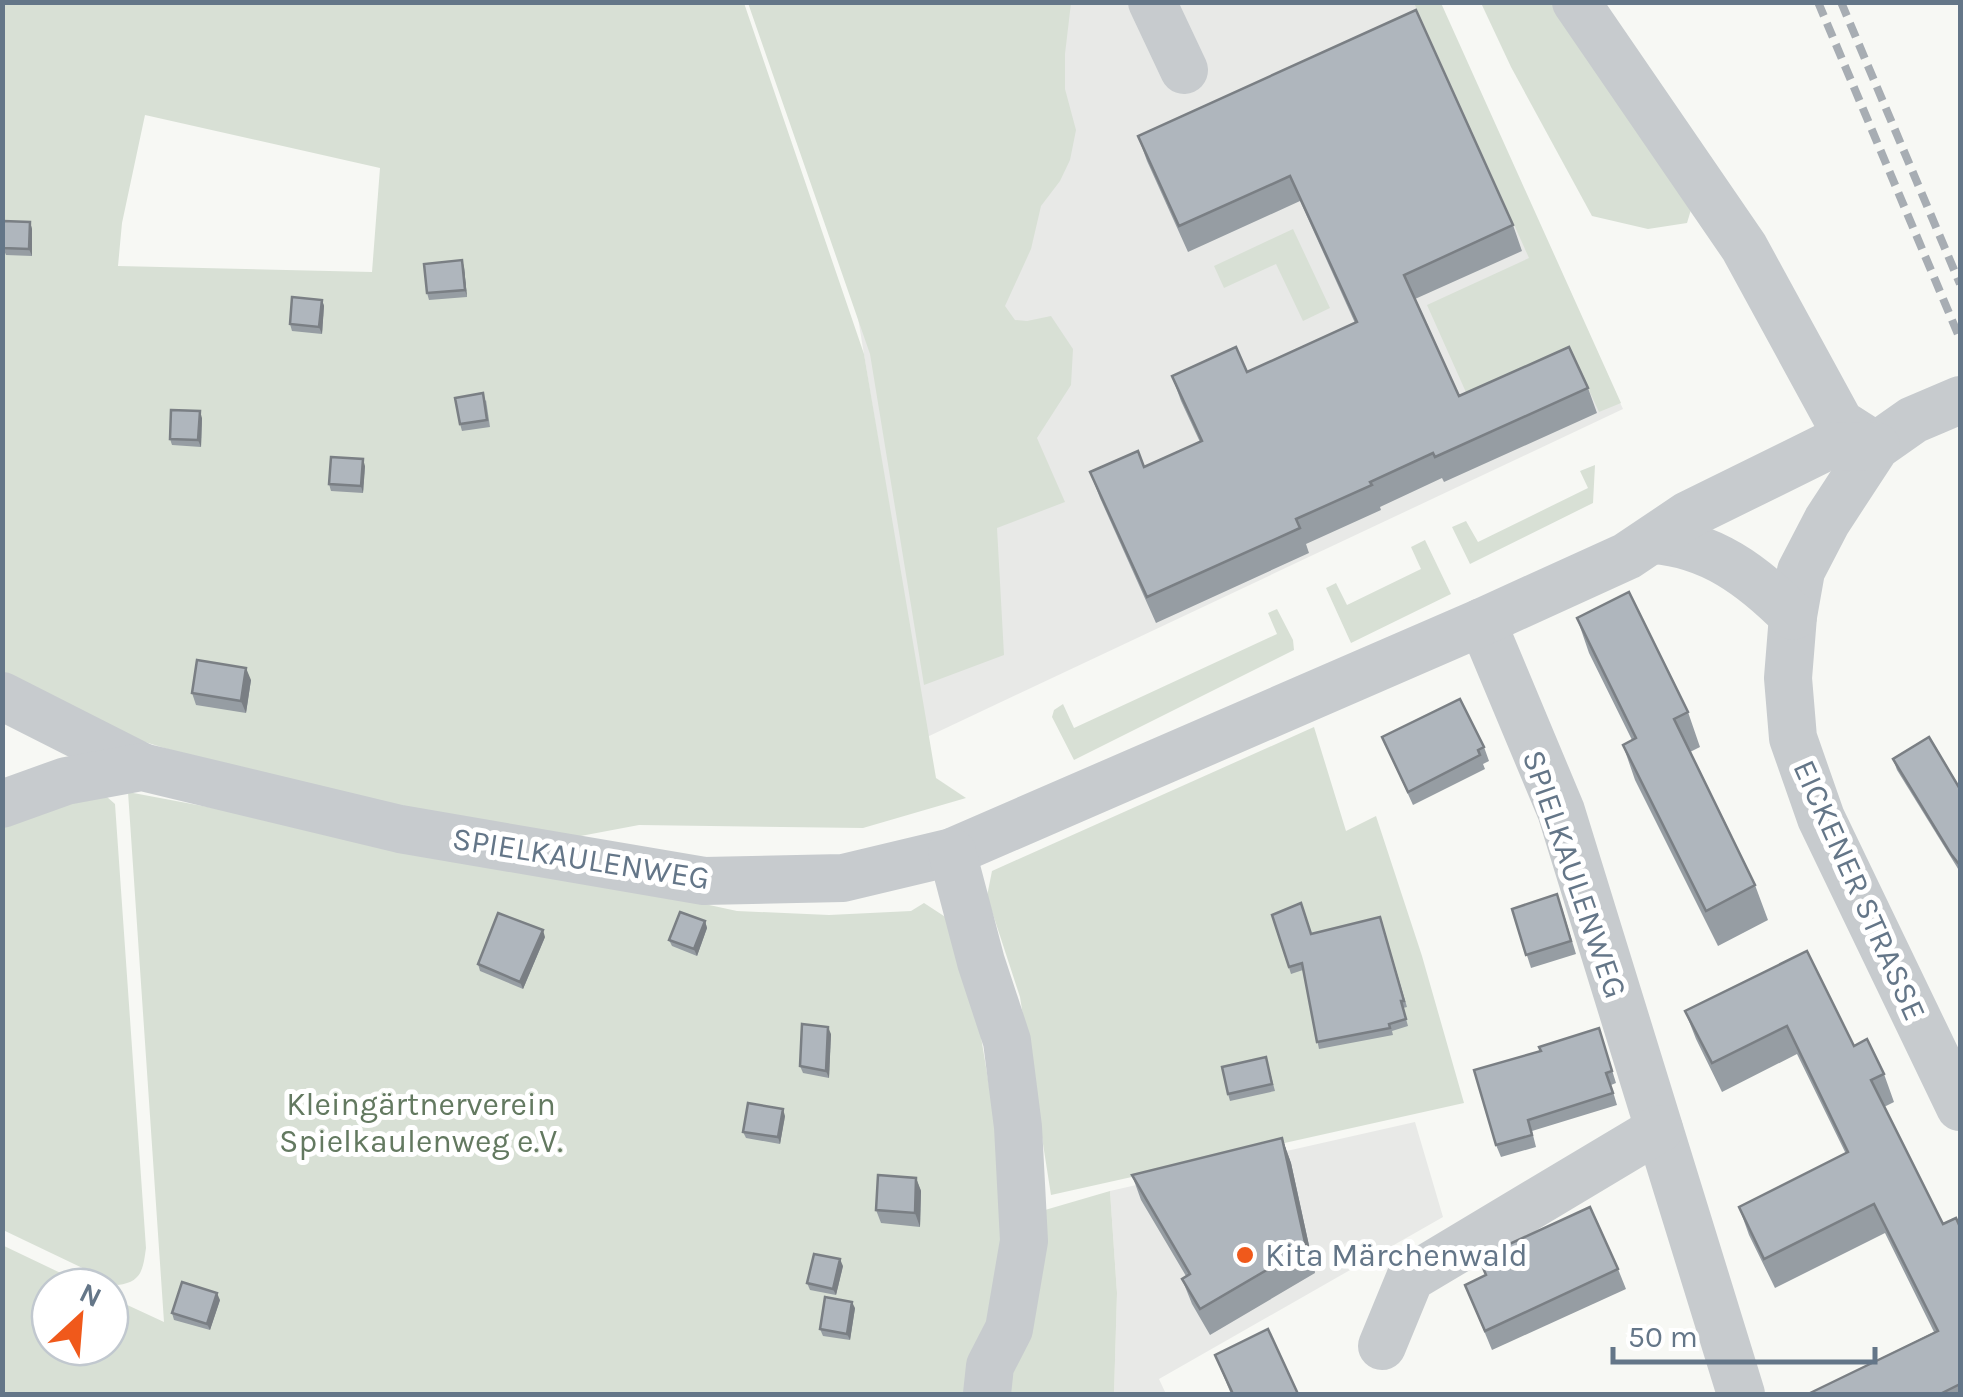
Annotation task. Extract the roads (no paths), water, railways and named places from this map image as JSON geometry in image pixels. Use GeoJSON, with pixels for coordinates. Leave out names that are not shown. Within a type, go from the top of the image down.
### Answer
{"type":"FeatureCollection","features":[{"type":"Feature","properties":{"kind":"street"},"geometry":{"type":"LineString","coordinates":[[1152,2],[1184,70]]}},
{"type":"Feature","properties":{"kind":"street"},"geometry":{"type":"LineString","coordinates":[[1576,2],[1744,247],[1840,423],[1876,446],[1913,420],[1960,400]]}},
{"type":"Feature","properties":{"kind":"street","name":"SPIELKAULENWEG"},"geometry":{"type":"LineString","coordinates":[[2,804],[66,781],[142,766],[400,829],[704,881],[843,878],[952,852],[1482,622],[1653,540],[1688,515],[1826,447],[1876,446]]}},
{"type":"Feature","properties":{"kind":"street","name":"EICKENER STRASSE"},"geometry":{"type":"LineString","coordinates":[[1876,446],[1827,520],[1801,572],[1788,678],[1793,738],[1821,818],[1960,1107]]}},
{"type":"Feature","properties":{"kind":"street"},"geometry":{"type":"LineString","coordinates":[[1653,540],[1682,542],[1706,551],[1767,591],[1793,616]]}},
{"type":"Feature","properties":{"kind":"street","name":"SPIELKAULENWEG"},"geometry":{"type":"LineString","coordinates":[[1482,622],[1560,811],[1740,1394]]}},
{"type":"Feature","properties":{"kind":"street"},"geometry":{"type":"LineString","coordinates":[[2,696],[142,766]]}},
{"type":"Feature","properties":{"kind":"street"},"geometry":{"type":"LineString","coordinates":[[952,852],[981,962],[1008,1040],[1018,1127],[1024,1242],[1009,1329],[990,1366],[987,1394]]}},
{"type":"Feature","properties":{"kind":"street"},"geometry":{"type":"LineString","coordinates":[[1382,1346],[1410,1278],[1659,1129]]}},
{"type":"Feature","properties":{"kind":"railway"},"geometry":{"type":"LineString","coordinates":[[1818,2],[1960,339]]}},
{"type":"Feature","properties":{"kind":"railway"},"geometry":{"type":"LineString","coordinates":[[1841,2],[1960,284]]}},
{"type":"Feature","properties":{"kind":"place","name":"Kita Märchenwald"},"geometry":{"type":"Point","coordinates":[1245,1255]}},
{"type":"Feature","properties":{"kind":"park label","name":"Kleingärtnerverein Spielkaulenweg e.V."},"geometry":{"type":"Point","coordinates":[421,1122]}}]}
